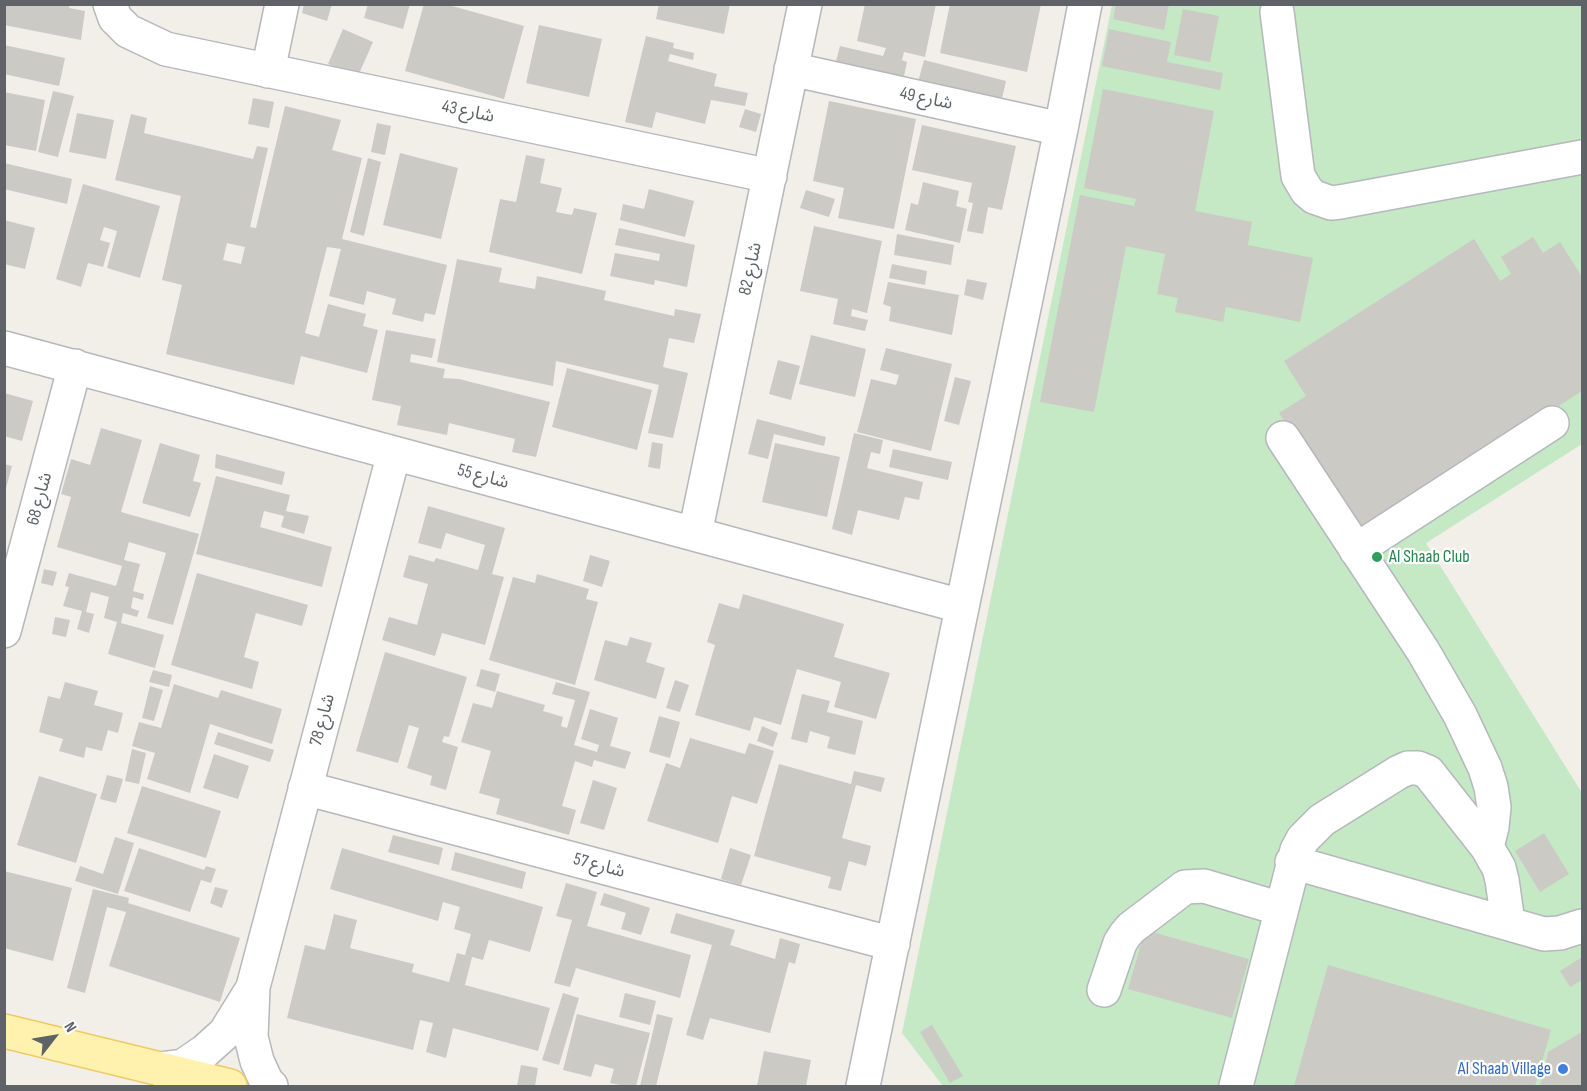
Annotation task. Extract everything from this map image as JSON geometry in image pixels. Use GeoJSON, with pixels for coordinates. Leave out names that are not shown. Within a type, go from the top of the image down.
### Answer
{"type":"FeatureCollection","features":[{"type":"Feature","properties":{"kind":"main road"},"geometry":{"type":"LineString","coordinates":[[4,1031],[230,1086]]}},
{"type":"Feature","properties":{"kind":"street","name":"شارع 43"},"geometry":{"type":"LineString","coordinates":[[89,4],[90,18],[94,28],[111,44],[143,51],[166,49]]}},
{"type":"Feature","properties":{"kind":"street","name":"شارع 43"},"geometry":{"type":"LineString","coordinates":[[110,4],[115,18],[128,31],[166,49],[770,176]]}},
{"type":"Feature","properties":{"kind":"street"},"geometry":{"type":"LineString","coordinates":[[268,71],[282,4]]}},
{"type":"Feature","properties":{"kind":"street","name":"شارع 82"},"geometry":{"type":"LineString","coordinates":[[695,534],[805,4]]}},
{"type":"Feature","properties":{"kind":"street"},"geometry":{"type":"LineString","coordinates":[[863,1086],[1085,4]]}},
{"type":"Feature","properties":{"kind":"street"},"geometry":{"type":"LineString","coordinates":[[1277,12],[1298,176],[1307,191],[1314,197],[1331,203],[1340,202],[1582,157]]}},
{"type":"Feature","properties":{"kind":"street","name":"شارع 49"},"geometry":{"type":"LineString","coordinates":[[791,69],[1061,129]]}},
{"type":"Feature","properties":{"kind":"street","name":"شارع 55"},"geometry":{"type":"LineString","coordinates":[[4,348],[961,606]]}},
{"type":"Feature","properties":{"kind":"street","name":"شارع 68"},"geometry":{"type":"LineString","coordinates":[[4,631],[75,366]]}},
{"type":"Feature","properties":{"kind":"street"},"geometry":{"type":"LineString","coordinates":[[1356,550],[1552,423]]}},
{"type":"Feature","properties":{"kind":"street"},"geometry":{"type":"LineString","coordinates":[[1283,438],[1437,674],[1485,768],[1494,807],[1487,847]]}},
{"type":"Feature","properties":{"kind":"street","name":"شارع 78"},"geometry":{"type":"LineString","coordinates":[[271,1086],[267,1083],[257,1061],[251,1036],[253,987],[394,453]]}},
{"type":"Feature","properties":{"kind":"street"},"geometry":{"type":"LineString","coordinates":[[1236,1086],[1292,862],[1303,839],[1322,820],[1399,772],[1408,768],[1418,768],[1428,772],[1487,847],[1499,868],[1508,922]]}},
{"type":"Feature","properties":{"kind":"street","name":"شارع 57"},"geometry":{"type":"LineString","coordinates":[[305,788],[893,944]]}},
{"type":"Feature","properties":{"kind":"street"},"geometry":{"type":"LineString","coordinates":[[1292,862],[1544,934],[1560,933],[1582,926]]}},
{"type":"Feature","properties":{"kind":"street"},"geometry":{"type":"LineString","coordinates":[[1104,990],[1120,943],[1125,935],[1185,887],[1204,886],[1281,909]]}},
{"type":"Feature","properties":{"kind":"street","name":"شارع 78"},"geometry":{"type":"LineString","coordinates":[[160,1069],[183,1066],[205,1051],[225,1033],[253,987]]}},
{"type":"Feature","properties":{"kind":"green space"},"geometry":{"type":"Polygon","coordinates":[[[1112,5],[1582,5],[1582,444],[1426,543],[1582,793],[1582,1086],[943,1086],[902,1033],[1112,5]]]}},
{"type":"Feature","properties":{"kind":"building"},"geometry":{"type":"Polygon","coordinates":[[[4,4],[70,4],[69,8],[85,11],[81,40],[4,25],[4,4]]]}},
{"type":"Feature","properties":{"kind":"building"},"geometry":{"type":"Polygon","coordinates":[[[304,4],[332,4],[327,21],[302,13],[304,4]]]}},
{"type":"Feature","properties":{"kind":"building"},"geometry":{"type":"Polygon","coordinates":[[[368,4],[410,4],[403,29],[364,18],[368,4]]]}},
{"type":"Feature","properties":{"kind":"building"},"geometry":{"type":"Polygon","coordinates":[[[424,4],[445,4],[524,26],[504,99],[405,71],[424,4]]]}},
{"type":"Feature","properties":{"kind":"building"},"geometry":{"type":"Polygon","coordinates":[[[659,4],[730,4],[724,34],[656,19],[659,4]]]}},
{"type":"Feature","properties":{"kind":"building"},"geometry":{"type":"Polygon","coordinates":[[[865,4],[936,4],[925,57],[904,52],[902,60],[907,62],[903,81],[835,65],[840,46],[883,56],[886,48],[857,41],[865,4]]]}},
{"type":"Feature","properties":{"kind":"building"},"geometry":{"type":"Polygon","coordinates":[[[950,4],[1041,4],[1027,72],[940,53],[950,4]]]}},
{"type":"Feature","properties":{"kind":"building"},"geometry":{"type":"Polygon","coordinates":[[[1116,4],[1169,4],[1164,30],[1113,19],[1116,4]]]}},
{"type":"Feature","properties":{"kind":"building"},"geometry":{"type":"Polygon","coordinates":[[[1183,9],[1219,16],[1210,62],[1174,55],[1183,9]]]}},
{"type":"Feature","properties":{"kind":"building"},"geometry":{"type":"Polygon","coordinates":[[[539,25],[602,39],[589,97],[526,83],[539,25]]]}},
{"type":"Feature","properties":{"kind":"building"},"geometry":{"type":"Polygon","coordinates":[[[343,29],[373,42],[358,76],[328,64],[343,29]]]}},
{"type":"Feature","properties":{"kind":"building"},"geometry":{"type":"Polygon","coordinates":[[[1109,29],[1171,42],[1167,62],[1223,73],[1220,90],[1102,66],[1109,29]]]}},
{"type":"Feature","properties":{"kind":"building"},"geometry":{"type":"Polygon","coordinates":[[[646,36],[674,43],[673,48],[694,53],[693,60],[670,54],[668,61],[717,74],[714,86],[748,93],[745,106],[711,100],[705,124],[656,112],[652,128],[625,122],[646,36]]]}},
{"type":"Feature","properties":{"kind":"building"},"geometry":{"type":"Polygon","coordinates":[[[4,45],[65,58],[59,86],[4,74],[4,45]]]}},
{"type":"Feature","properties":{"kind":"building"},"geometry":{"type":"Polygon","coordinates":[[[924,60],[1006,81],[1001,103],[918,82],[924,60]]]}},
{"type":"Feature","properties":{"kind":"building"},"geometry":{"type":"Polygon","coordinates":[[[1103,89],[1214,111],[1195,211],[1252,222],[1248,245],[1313,258],[1300,322],[1226,307],[1223,322],[1175,312],[1178,298],[1157,294],[1165,254],[1126,246],[1094,412],[1040,402],[1080,195],[1134,206],[1136,199],[1084,188],[1103,89]]]}},
{"type":"Feature","properties":{"kind":"building"},"geometry":{"type":"Polygon","coordinates":[[[53,91],[74,96],[58,157],[38,152],[53,91]]]}},
{"type":"Feature","properties":{"kind":"building"},"geometry":{"type":"Polygon","coordinates":[[[4,92],[45,100],[36,151],[4,145],[4,92]]]}},
{"type":"Feature","properties":{"kind":"building"},"geometry":{"type":"Polygon","coordinates":[[[253,98],[274,102],[269,128],[248,124],[253,98]]]}},
{"type":"Feature","properties":{"kind":"building"},"geometry":{"type":"Polygon","coordinates":[[[829,101],[916,119],[894,229],[838,218],[844,188],[813,181],[829,101]]]}},
{"type":"Feature","properties":{"kind":"building"},"geometry":{"type":"Polygon","coordinates":[[[285,106],[341,120],[332,150],[362,158],[342,239],[447,265],[435,315],[425,313],[423,322],[392,314],[396,299],[367,291],[364,305],[329,296],[341,249],[327,247],[305,333],[319,337],[328,304],[366,314],[363,326],[378,330],[367,373],[301,356],[294,385],[166,354],[182,285],[162,280],[181,196],[115,180],[131,114],[147,118],[144,133],[253,159],[257,146],[268,148],[250,227],[256,228],[285,106]],[[227,243],[223,260],[241,264],[245,247],[227,243]]]}},
{"type":"Feature","properties":{"kind":"building"},"geometry":{"type":"Polygon","coordinates":[[[745,109],[761,114],[756,132],[739,127],[745,109]]]}},
{"type":"Feature","properties":{"kind":"building"},"geometry":{"type":"Polygon","coordinates":[[[77,113],[114,120],[106,159],[69,152],[77,113]]]}},
{"type":"Feature","properties":{"kind":"building"},"geometry":{"type":"Polygon","coordinates":[[[377,123],[391,126],[385,155],[371,152],[377,123]]]}},
{"type":"Feature","properties":{"kind":"building"},"geometry":{"type":"Polygon","coordinates":[[[922,125],[1016,146],[1002,210],[988,207],[983,234],[967,231],[973,203],[968,202],[972,183],[912,170],[922,125]]]}},
{"type":"Feature","properties":{"kind":"building"},"geometry":{"type":"Polygon","coordinates":[[[400,153],[458,168],[441,239],[383,225],[400,153]]]}},
{"type":"Feature","properties":{"kind":"building"},"geometry":{"type":"Polygon","coordinates":[[[526,155],[545,159],[540,183],[562,188],[556,212],[572,215],[574,208],[597,213],[582,274],[489,252],[500,199],[516,202],[526,155]]]}},
{"type":"Feature","properties":{"kind":"building"},"geometry":{"type":"Polygon","coordinates":[[[368,158],[381,162],[364,236],[350,232],[368,158]]]}},
{"type":"Feature","properties":{"kind":"building"},"geometry":{"type":"Polygon","coordinates":[[[4,163],[72,179],[67,204],[4,189],[4,163]]]}},
{"type":"Feature","properties":{"kind":"building"},"geometry":{"type":"Polygon","coordinates":[[[923,182],[959,191],[956,206],[967,209],[960,243],[905,230],[911,203],[918,205],[923,182]]]}},
{"type":"Feature","properties":{"kind":"building"},"geometry":{"type":"Polygon","coordinates":[[[83,184],[160,206],[140,278],[107,268],[117,231],[104,227],[100,240],[110,243],[103,267],[88,263],[81,287],[56,279],[83,184]]]}},
{"type":"Feature","properties":{"kind":"building"},"geometry":{"type":"Polygon","coordinates":[[[649,189],[694,201],[685,237],[620,220],[623,204],[644,209],[649,189]]]}},
{"type":"Feature","properties":{"kind":"building"},"geometry":{"type":"Polygon","coordinates":[[[806,190],[835,199],[829,217],[800,208],[806,190]]]}},
{"type":"Feature","properties":{"kind":"building"},"geometry":{"type":"Polygon","coordinates":[[[4,220],[35,228],[25,269],[4,264],[4,220]]]}},
{"type":"Feature","properties":{"kind":"building"},"geometry":{"type":"Polygon","coordinates":[[[814,226],[882,241],[867,313],[852,309],[851,316],[868,320],[865,331],[833,324],[838,299],[800,291],[814,226]]]}},
{"type":"Feature","properties":{"kind":"building"},"geometry":{"type":"Polygon","coordinates":[[[619,228],[695,245],[687,287],[655,280],[654,285],[610,276],[615,253],[659,261],[660,254],[615,245],[619,228]]]}},
{"type":"Feature","properties":{"kind":"building"},"geometry":{"type":"Polygon","coordinates":[[[897,234],[954,245],[951,265],[894,255],[897,234]]]}},
{"type":"Feature","properties":{"kind":"building"},"geometry":{"type":"Polygon","coordinates":[[[1533,237],[1543,253],[1560,242],[1582,277],[1582,391],[1358,536],[1279,413],[1306,396],[1284,361],[1474,239],[1500,281],[1511,274],[1501,257],[1533,237]]]}},
{"type":"Feature","properties":{"kind":"building"},"geometry":{"type":"Polygon","coordinates":[[[457,259],[502,268],[499,282],[535,289],[537,276],[606,291],[604,300],[674,316],[675,309],[701,314],[694,343],[669,338],[663,367],[688,373],[673,438],[648,433],[659,385],[556,361],[553,386],[437,362],[457,259]]]}},
{"type":"Feature","properties":{"kind":"building"},"geometry":{"type":"Polygon","coordinates":[[[892,264],[927,271],[925,285],[889,278],[892,264]]]}},
{"type":"Feature","properties":{"kind":"building"},"geometry":{"type":"Polygon","coordinates":[[[967,279],[987,283],[983,300],[964,295],[967,279]]]}},
{"type":"Feature","properties":{"kind":"building"},"geometry":{"type":"Polygon","coordinates":[[[888,282],[959,295],[952,335],[889,321],[891,307],[883,304],[888,282]]]}},
{"type":"Feature","properties":{"kind":"building"},"geometry":{"type":"Polygon","coordinates":[[[386,330],[436,339],[432,358],[411,354],[410,362],[445,369],[443,378],[459,379],[550,402],[536,457],[512,452],[515,439],[449,423],[447,435],[397,425],[401,406],[372,400],[386,330]]]}},
{"type":"Feature","properties":{"kind":"building"},"geometry":{"type":"Polygon","coordinates":[[[811,335],[866,349],[855,397],[799,384],[811,335]]]}},
{"type":"Feature","properties":{"kind":"building"},"geometry":{"type":"Polygon","coordinates":[[[886,348],[952,364],[931,451],[857,432],[871,379],[896,385],[899,375],[880,370],[886,348]]]}},
{"type":"Feature","properties":{"kind":"building"},"geometry":{"type":"Polygon","coordinates":[[[778,360],[800,366],[791,400],[769,394],[778,360]]]}},
{"type":"Feature","properties":{"kind":"building"},"geometry":{"type":"Polygon","coordinates":[[[567,368],[652,390],[637,450],[552,427],[567,368]]]}},
{"type":"Feature","properties":{"kind":"building"},"geometry":{"type":"Polygon","coordinates":[[[955,377],[971,381],[959,425],[944,421],[955,377]]]}},
{"type":"Feature","properties":{"kind":"building"},"geometry":{"type":"Polygon","coordinates":[[[4,393],[33,401],[22,441],[4,436],[4,393]]]}},
{"type":"Feature","properties":{"kind":"building"},"geometry":{"type":"Polygon","coordinates":[[[757,419],[826,437],[824,446],[774,434],[768,459],[748,454],[757,419]]]}},
{"type":"Feature","properties":{"kind":"building"},"geometry":{"type":"Polygon","coordinates":[[[101,428],[142,440],[121,512],[199,534],[173,625],[147,618],[166,553],[129,542],[124,560],[140,564],[133,591],[144,594],[143,600],[133,597],[131,608],[139,611],[137,617],[123,613],[121,623],[164,635],[155,668],[108,654],[117,622],[104,618],[109,597],[91,592],[86,612],[94,614],[89,633],[77,629],[82,611],[63,606],[69,587],[65,586],[69,573],[116,586],[122,566],[57,547],[71,497],[61,494],[71,459],[90,465],[101,428]]]}},
{"type":"Feature","properties":{"kind":"building"},"geometry":{"type":"Polygon","coordinates":[[[854,433],[883,440],[880,454],[871,452],[867,468],[923,482],[919,500],[905,497],[899,520],[858,510],[852,535],[832,529],[854,433]]]}},
{"type":"Feature","properties":{"kind":"building"},"geometry":{"type":"Polygon","coordinates":[[[652,442],[663,444],[660,469],[648,467],[652,442]]]}},
{"type":"Feature","properties":{"kind":"building"},"geometry":{"type":"Polygon","coordinates":[[[160,443],[200,455],[193,481],[201,483],[190,517],[142,503],[160,443]]]}},
{"type":"Feature","properties":{"kind":"building"},"geometry":{"type":"Polygon","coordinates":[[[775,443],[840,457],[827,517],[762,502],[775,443]]]}},
{"type":"Feature","properties":{"kind":"building"},"geometry":{"type":"Polygon","coordinates":[[[893,449],[952,462],[948,480],[889,467],[893,449]]]}},
{"type":"Feature","properties":{"kind":"building"},"geometry":{"type":"Polygon","coordinates":[[[216,454],[285,472],[282,485],[215,468],[216,454]]]}},
{"type":"Feature","properties":{"kind":"building"},"geometry":{"type":"Polygon","coordinates":[[[4,464],[12,466],[5,492],[4,492],[4,464]]]}},
{"type":"Feature","properties":{"kind":"building"},"geometry":{"type":"Polygon","coordinates":[[[216,476],[290,495],[286,511],[309,516],[304,534],[281,527],[284,516],[264,511],[260,527],[332,547],[322,587],[196,554],[216,476]]]}},
{"type":"Feature","properties":{"kind":"building"},"geometry":{"type":"Polygon","coordinates":[[[428,506],[505,528],[492,574],[504,577],[485,645],[442,633],[435,656],[382,640],[389,617],[417,625],[428,584],[403,577],[409,555],[434,562],[436,558],[478,570],[485,545],[446,533],[441,549],[418,543],[428,506]]]}},
{"type":"Feature","properties":{"kind":"building"},"geometry":{"type":"Polygon","coordinates":[[[590,555],[610,561],[602,587],[583,581],[590,555]]]}},
{"type":"Feature","properties":{"kind":"building"},"geometry":{"type":"Polygon","coordinates":[[[44,569],[57,572],[53,586],[41,583],[44,569]]]}},
{"type":"Feature","properties":{"kind":"building"},"geometry":{"type":"Polygon","coordinates":[[[197,573],[308,605],[302,626],[256,613],[244,657],[259,662],[252,689],[171,665],[197,573]]]}},
{"type":"Feature","properties":{"kind":"building"},"geometry":{"type":"Polygon","coordinates":[[[537,574],[589,589],[586,599],[598,602],[575,685],[489,660],[513,577],[535,583],[537,574]]]}},
{"type":"Feature","properties":{"kind":"building"},"geometry":{"type":"Polygon","coordinates":[[[743,594],[844,624],[834,657],[890,673],[876,719],[834,707],[841,682],[797,669],[781,725],[754,717],[750,731],[695,715],[715,645],[707,642],[719,603],[739,609],[743,594]]]}},
{"type":"Feature","properties":{"kind":"building"},"geometry":{"type":"Polygon","coordinates":[[[55,617],[70,620],[66,637],[52,634],[55,617]]]}},
{"type":"Feature","properties":{"kind":"building"},"geometry":{"type":"Polygon","coordinates":[[[630,637],[652,643],[646,662],[665,668],[656,699],[594,680],[605,640],[627,646],[630,637]]]}},
{"type":"Feature","properties":{"kind":"building"},"geometry":{"type":"Polygon","coordinates":[[[385,652],[467,677],[449,737],[444,736],[442,742],[458,747],[446,790],[430,785],[432,776],[407,768],[419,728],[409,725],[398,763],[356,751],[385,652]]]}},
{"type":"Feature","properties":{"kind":"building"},"geometry":{"type":"Polygon","coordinates":[[[481,669],[500,674],[495,692],[476,686],[481,669]]]}},
{"type":"Feature","properties":{"kind":"building"},"geometry":{"type":"Polygon","coordinates":[[[153,670],[172,675],[169,687],[149,682],[153,670]]]}},
{"type":"Feature","properties":{"kind":"building"},"geometry":{"type":"Polygon","coordinates":[[[675,680],[689,685],[680,712],[666,708],[675,680]]]}},
{"type":"Feature","properties":{"kind":"building"},"geometry":{"type":"Polygon","coordinates":[[[65,682],[98,691],[94,705],[123,713],[118,733],[108,730],[102,751],[86,747],[84,758],[59,751],[63,739],[39,732],[48,696],[60,699],[65,682]]]}},
{"type":"Feature","properties":{"kind":"building"},"geometry":{"type":"Polygon","coordinates":[[[556,682],[590,692],[574,745],[597,752],[599,745],[581,739],[590,709],[618,718],[610,746],[631,752],[625,769],[594,760],[592,767],[575,761],[562,806],[576,810],[569,835],[496,814],[500,799],[479,793],[491,751],[461,742],[473,703],[492,708],[497,691],[545,705],[543,711],[563,717],[561,726],[567,728],[575,700],[552,694],[556,682]]]}},
{"type":"Feature","properties":{"kind":"building"},"geometry":{"type":"Polygon","coordinates":[[[174,684],[218,698],[221,690],[282,709],[272,744],[210,724],[190,793],[147,779],[155,753],[132,746],[139,722],[161,728],[174,684]]]}},
{"type":"Feature","properties":{"kind":"building"},"geometry":{"type":"Polygon","coordinates":[[[150,686],[163,690],[154,721],[142,718],[150,686]]]}},
{"type":"Feature","properties":{"kind":"building"},"geometry":{"type":"Polygon","coordinates":[[[802,694],[830,701],[827,712],[863,721],[855,755],[827,748],[830,737],[810,731],[807,743],[791,739],[802,694]]]}},
{"type":"Feature","properties":{"kind":"building"},"geometry":{"type":"Polygon","coordinates":[[[659,716],[680,722],[670,758],[649,752],[659,716]]]}},
{"type":"Feature","properties":{"kind":"building"},"geometry":{"type":"Polygon","coordinates":[[[762,726],[778,733],[773,747],[757,741],[762,726]]]}},
{"type":"Feature","properties":{"kind":"building"},"geometry":{"type":"Polygon","coordinates":[[[218,732],[274,750],[270,762],[214,744],[218,732]]]}},
{"type":"Feature","properties":{"kind":"building"},"geometry":{"type":"Polygon","coordinates":[[[690,738],[745,754],[749,743],[774,751],[757,804],[732,796],[718,843],[647,821],[666,763],[680,768],[690,738]]]}},
{"type":"Feature","properties":{"kind":"building"},"geometry":{"type":"Polygon","coordinates":[[[132,749],[146,753],[139,784],[125,781],[132,749]]]}},
{"type":"Feature","properties":{"kind":"building"},"geometry":{"type":"Polygon","coordinates":[[[214,754],[249,766],[238,799],[203,788],[214,754]]]}},
{"type":"Feature","properties":{"kind":"building"},"geometry":{"type":"Polygon","coordinates":[[[779,764],[851,784],[854,771],[885,778],[881,792],[856,785],[842,838],[871,846],[866,866],[849,861],[841,891],[828,888],[831,877],[754,856],[779,764]]]}},
{"type":"Feature","properties":{"kind":"building"},"geometry":{"type":"Polygon","coordinates":[[[107,775],[123,779],[116,803],[100,799],[107,775]]]}},
{"type":"Feature","properties":{"kind":"building"},"geometry":{"type":"Polygon","coordinates":[[[39,776],[97,794],[76,863],[17,845],[39,776]]]}},
{"type":"Feature","properties":{"kind":"building"},"geometry":{"type":"Polygon","coordinates":[[[593,780],[617,788],[604,830],[580,823],[593,780]]]}},
{"type":"Feature","properties":{"kind":"building"},"geometry":{"type":"Polygon","coordinates":[[[142,786],[221,811],[206,858],[127,833],[142,786]]]}},
{"type":"Feature","properties":{"kind":"building"},"geometry":{"type":"Polygon","coordinates":[[[1544,833],[1569,874],[1540,892],[1515,851],[1544,833]]]}},
{"type":"Feature","properties":{"kind":"building"},"geometry":{"type":"Polygon","coordinates":[[[393,835],[443,848],[439,865],[388,852],[393,835]]]}},
{"type":"Feature","properties":{"kind":"building"},"geometry":{"type":"Polygon","coordinates":[[[115,837],[134,843],[118,894],[75,881],[80,866],[103,874],[115,837]]]}},
{"type":"Feature","properties":{"kind":"building"},"geometry":{"type":"Polygon","coordinates":[[[139,848],[204,870],[206,866],[216,869],[211,883],[201,880],[190,912],[124,891],[139,848]]]}},
{"type":"Feature","properties":{"kind":"building"},"geometry":{"type":"Polygon","coordinates":[[[342,848],[543,907],[530,952],[489,940],[483,960],[465,955],[471,934],[454,929],[460,907],[443,902],[438,921],[330,889],[342,848]]]}},
{"type":"Feature","properties":{"kind":"building"},"geometry":{"type":"Polygon","coordinates":[[[730,848],[751,855],[741,885],[721,879],[730,848]]]}},
{"type":"Feature","properties":{"kind":"building"},"geometry":{"type":"Polygon","coordinates":[[[455,852],[526,872],[522,889],[451,870],[455,852]]]}},
{"type":"Feature","properties":{"kind":"building"},"geometry":{"type":"Polygon","coordinates":[[[4,871],[72,888],[53,961],[4,948],[4,871]]]}},
{"type":"Feature","properties":{"kind":"building"},"geometry":{"type":"Polygon","coordinates":[[[566,883],[597,892],[587,926],[691,955],[680,998],[576,968],[570,987],[554,983],[572,920],[556,916],[566,883]]]}},
{"type":"Feature","properties":{"kind":"building"},"geometry":{"type":"Polygon","coordinates":[[[215,887],[228,890],[222,908],[210,903],[215,887]]]}},
{"type":"Feature","properties":{"kind":"building"},"geometry":{"type":"Polygon","coordinates":[[[93,889],[129,898],[128,903],[240,938],[220,1002],[109,966],[126,912],[107,907],[85,993],[67,988],[93,889]]]}},
{"type":"Feature","properties":{"kind":"building"},"geometry":{"type":"Polygon","coordinates":[[[604,893],[650,908],[641,935],[621,929],[626,913],[600,905],[604,893]]]}},
{"type":"Feature","properties":{"kind":"building"},"geometry":{"type":"Polygon","coordinates":[[[676,913],[735,930],[730,945],[775,959],[780,938],[800,944],[795,964],[789,962],[770,1033],[710,1018],[703,1040],[686,1035],[712,945],[670,933],[676,913]]]}},
{"type":"Feature","properties":{"kind":"building"},"geometry":{"type":"Polygon","coordinates":[[[334,914],[357,920],[350,948],[414,964],[412,972],[449,982],[457,953],[472,957],[465,985],[550,1008],[538,1051],[453,1028],[446,1058],[426,1052],[433,1023],[420,1020],[413,1050],[287,1018],[305,945],[325,950],[334,914]]]}},
{"type":"Feature","properties":{"kind":"building"},"geometry":{"type":"Polygon","coordinates":[[[1145,930],[1249,959],[1232,1018],[1128,989],[1145,930]]]}},
{"type":"Feature","properties":{"kind":"building"},"geometry":{"type":"Polygon","coordinates":[[[1582,957],[1582,980],[1570,987],[1560,971],[1582,957]]]}},
{"type":"Feature","properties":{"kind":"building"},"geometry":{"type":"Polygon","coordinates":[[[1328,965],[1551,1030],[1535,1086],[1294,1086],[1328,965]]]}},
{"type":"Feature","properties":{"kind":"building"},"geometry":{"type":"Polygon","coordinates":[[[563,993],[579,998],[559,1065],[542,1060],[563,993]]]}},
{"type":"Feature","properties":{"kind":"building"},"geometry":{"type":"Polygon","coordinates":[[[625,993],[656,1001],[650,1025],[619,1017],[625,993]]]}},
{"type":"Feature","properties":{"kind":"building"},"geometry":{"type":"Polygon","coordinates":[[[577,1014],[650,1033],[636,1086],[610,1083],[614,1069],[595,1064],[591,1077],[563,1070],[577,1014]]]}},
{"type":"Feature","properties":{"kind":"building"},"geometry":{"type":"Polygon","coordinates":[[[657,1014],[673,1018],[656,1086],[640,1086],[657,1014]]]}},
{"type":"Feature","properties":{"kind":"building"},"geometry":{"type":"Polygon","coordinates":[[[932,1025],[963,1076],[950,1083],[920,1032],[932,1025]]]}},
{"type":"Feature","properties":{"kind":"building","name":"Al Shaab Village"},"geometry":{"type":"Polygon","coordinates":[[[1582,1032],[1582,1086],[1540,1086],[1548,1052],[1582,1032]]]}},
{"type":"Feature","properties":{"kind":"building"},"geometry":{"type":"Polygon","coordinates":[[[764,1051],[811,1060],[806,1086],[757,1086],[764,1051]]]}},
{"type":"Feature","properties":{"kind":"building"},"geometry":{"type":"Polygon","coordinates":[[[521,1065],[538,1068],[535,1086],[517,1086],[521,1065]]]}},
{"type":"Feature","properties":{"kind":"place","name":"Al Shaab Club"},"geometry":{"type":"Point","coordinates":[1377,557]}},
{"type":"Feature","properties":{"kind":"place","name":"Al Shaab Village"},"geometry":{"type":"Point","coordinates":[1563,1069]}}]}
